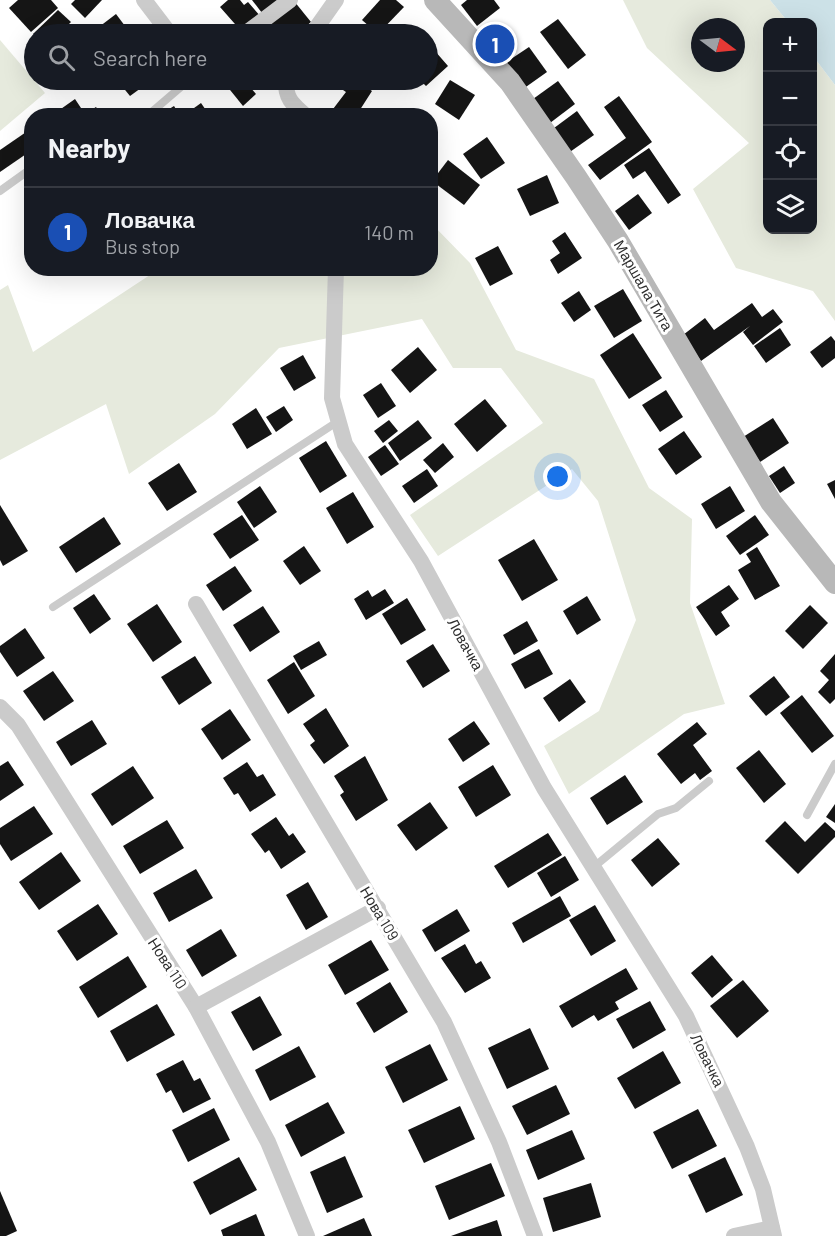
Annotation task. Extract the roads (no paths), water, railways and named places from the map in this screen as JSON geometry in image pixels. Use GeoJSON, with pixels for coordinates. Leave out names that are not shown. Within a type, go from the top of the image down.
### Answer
{"type":"FeatureCollection","features":[{"type":"Feature","properties":{"kind":"street"},"geometry":{"type":"LineString","coordinates":[[144,0],[162,24]]}},
{"type":"Feature","properties":{"kind":"street"},"geometry":{"type":"LineString","coordinates":[[258,24],[290,0]]}},
{"type":"Feature","properties":{"kind":"street"},"geometry":{"type":"LineString","coordinates":[[319,24],[336,0]]}},
{"type":"Feature","properties":{"kind":"street","name":"Маршала Тита"},"geometry":{"type":"LineString","coordinates":[[435,0],[510,82],[576,177],[618,241],[771,502],[835,583]]}},
{"type":"Feature","properties":{"kind":"street"},"geometry":{"type":"LineString","coordinates":[[286,90],[290,102],[297,108]]}},
{"type":"Feature","properties":{"kind":"street","name":"Ловачка"},"geometry":{"type":"LineString","coordinates":[[336,276],[331,378],[337,422],[345,444],[421,561],[544,788],[687,1016],[716,1074],[759,1176],[773,1232]]}},
{"type":"Feature","properties":{"kind":"street","name":"Нова 109"},"geometry":{"type":"LineString","coordinates":[[196,604],[444,1022],[500,1142],[535,1236]]}},
{"type":"Feature","properties":{"kind":"street","name":"Нова 110"},"geometry":{"type":"LineString","coordinates":[[0,707],[18,725],[196,1007],[268,1142],[307,1236]]}},
{"type":"Feature","properties":{"kind":"street"},"geometry":{"type":"LineString","coordinates":[[196,1007],[378,908]]}},
{"type":"Feature","properties":{"kind":"street"},"geometry":{"type":"LineString","coordinates":[[734,1236],[773,1232]]}},
{"type":"Feature","properties":{"kind":"lane"},"geometry":{"type":"LineString","coordinates":[[156,108],[177,90]]}},
{"type":"Feature","properties":{"kind":"lane"},"geometry":{"type":"LineString","coordinates":[[0,191],[24,174]]}},
{"type":"Feature","properties":{"kind":"lane"},"geometry":{"type":"LineString","coordinates":[[53,608],[337,422]]}},
{"type":"Feature","properties":{"kind":"lane"},"geometry":{"type":"LineString","coordinates":[[807,815],[835,764]]}},
{"type":"Feature","properties":{"kind":"lane"},"geometry":{"type":"LineString","coordinates":[[595,866],[658,814],[676,808],[709,781]]}},
{"type":"Feature","properties":{"kind":"place","name":"Ловачка"},"geometry":{"type":"Point","coordinates":[495,44]}}]}
